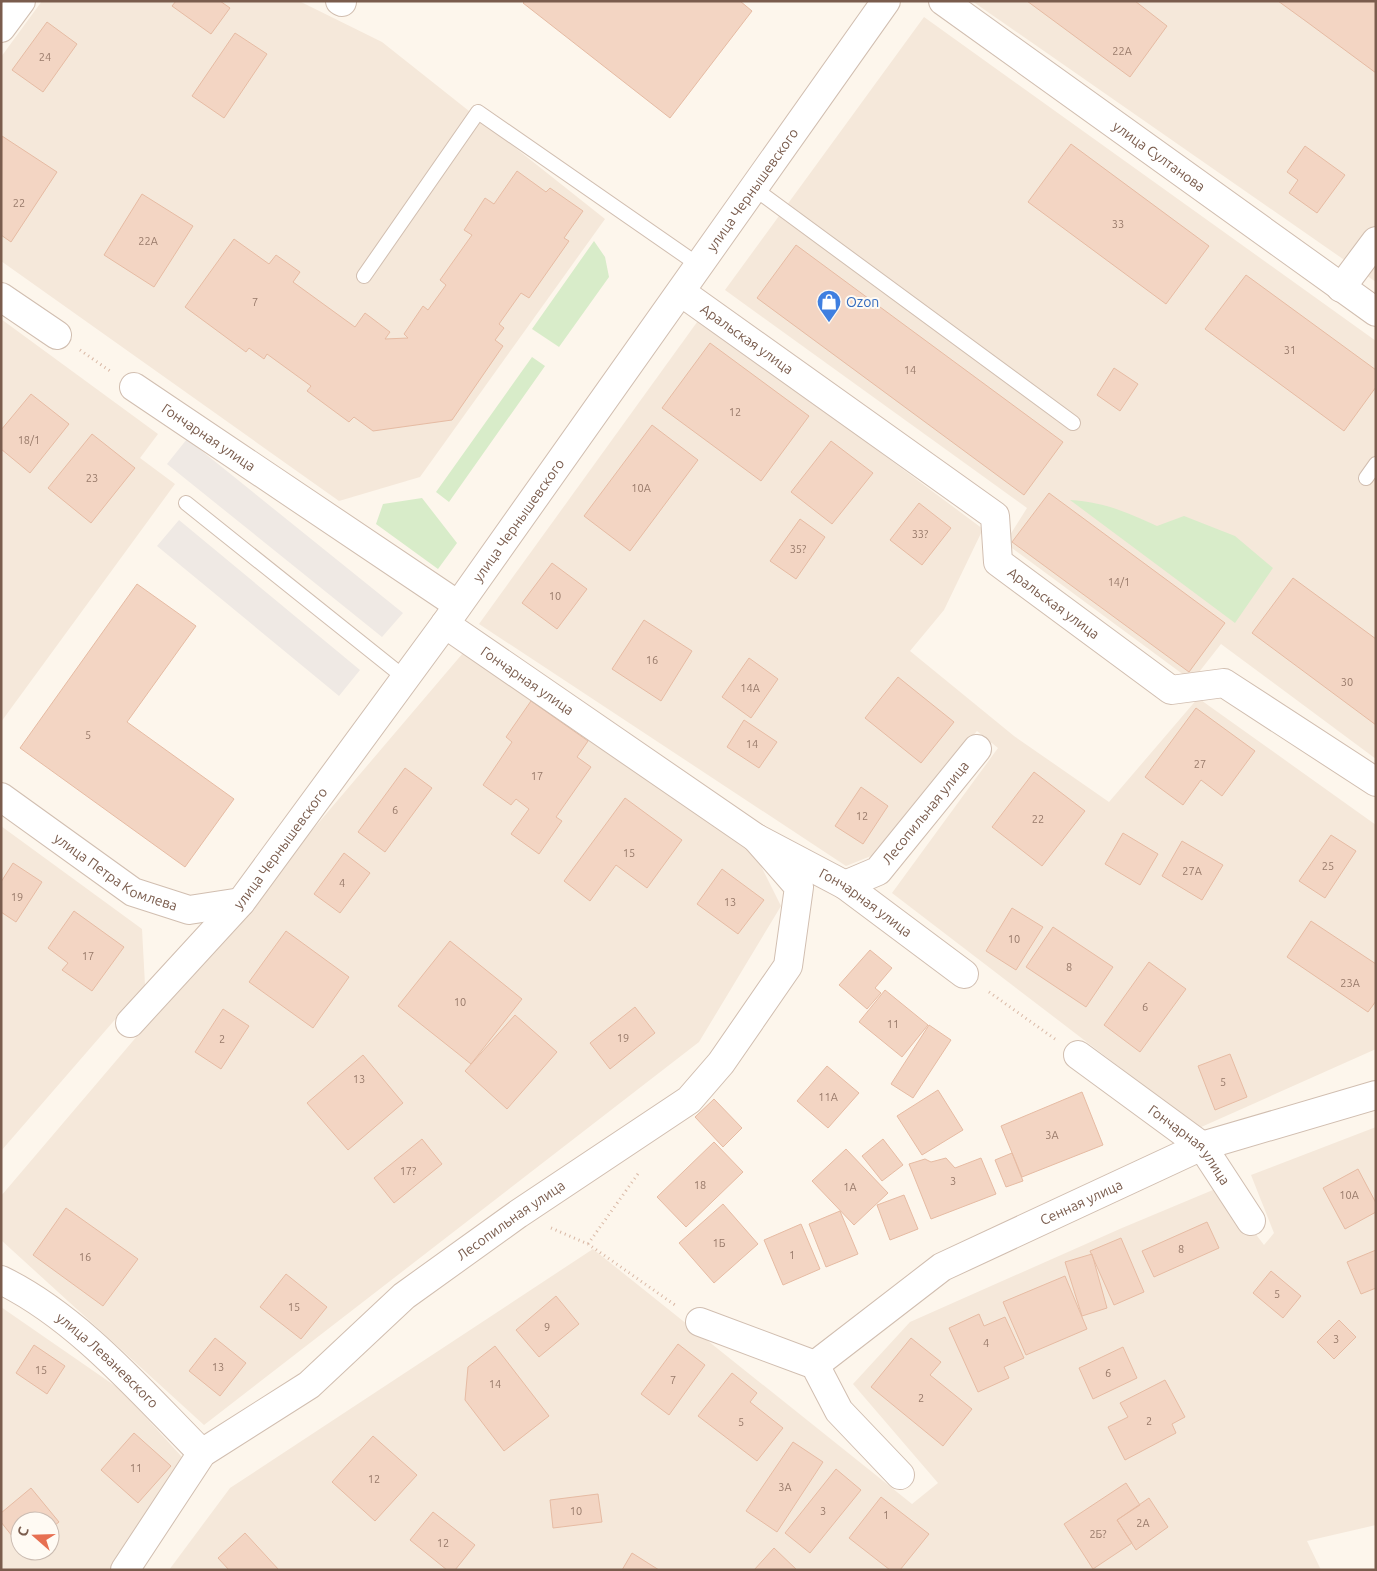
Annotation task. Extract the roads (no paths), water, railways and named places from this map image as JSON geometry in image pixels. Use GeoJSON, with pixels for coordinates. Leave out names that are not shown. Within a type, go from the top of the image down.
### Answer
{"type":"FeatureCollection","features":[{"type":"Feature","properties":{"kind":"street"},"geometry":{"type":"LineString","coordinates":[[1,28],[22,1]]}},
{"type":"Feature","properties":{"kind":"street","name":"улица Чернышевского"},"geometry":{"type":"LineString","coordinates":[[130,1023],[241,902],[452,614],[755,189],[886,1]]}},
{"type":"Feature","properties":{"kind":"street","name":"улица Султанова"},"geometry":{"type":"LineString","coordinates":[[943,1],[1376,312]]}},
{"type":"Feature","properties":{"kind":"street"},"geometry":{"type":"LineString","coordinates":[[1341,288],[1376,241]]}},
{"type":"Feature","properties":{"kind":"street","name":"Аральская улица"},"geometry":{"type":"LineString","coordinates":[[681,292],[995,516],[998,562],[1171,690],[1224,683],[1376,782]]}},
{"type":"Feature","properties":{"kind":"street"},"geometry":{"type":"LineString","coordinates":[[1,297],[57,335]]}},
{"type":"Feature","properties":{"kind":"street","name":"Гончарная улица"},"geometry":{"type":"LineString","coordinates":[[134,387],[452,614],[756,838],[845,885],[964,974]]}},
{"type":"Feature","properties":{"kind":"street","name":"Лесопильная улица"},"geometry":{"type":"LineString","coordinates":[[845,885],[878,871],[978,749]]}},
{"type":"Feature","properties":{"kind":"street","name":"улица Петра Комлева"},"geometry":{"type":"LineString","coordinates":[[1,797],[132,892],[189,910],[241,902]]}},
{"type":"Feature","properties":{"kind":"street","name":"Лесопильная улица"},"geometry":{"type":"LineString","coordinates":[[125,1570],[202,1453],[309,1385],[404,1296],[518,1214],[688,1100],[721,1063],[788,966],[799,887],[756,838]]}},
{"type":"Feature","properties":{"kind":"street","name":"Гончарная улица"},"geometry":{"type":"LineString","coordinates":[[1078,1055],[1202,1146],[1252,1221]]}},
{"type":"Feature","properties":{"kind":"street","name":"Сенная улица"},"geometry":{"type":"LineString","coordinates":[[815,1365],[942,1266],[1202,1146],[1376,1095]]}},
{"type":"Feature","properties":{"kind":"street","name":"улица Леваневского"},"geometry":{"type":"LineString","coordinates":[[1,1280],[31,1295],[79,1333],[202,1453]]}},
{"type":"Feature","properties":{"kind":"street"},"geometry":{"type":"LineString","coordinates":[[700,1322],[815,1365],[839,1411],[900,1475]]}},
{"type":"Feature","properties":{"kind":"lane"},"geometry":{"type":"LineString","coordinates":[[364,276],[478,112],[700,266]]}},
{"type":"Feature","properties":{"kind":"lane"},"geometry":{"type":"LineString","coordinates":[[755,189],[1073,423]]}},
{"type":"Feature","properties":{"kind":"lane"},"geometry":{"type":"LineString","coordinates":[[1366,478],[1376,464]]}},
{"type":"Feature","properties":{"kind":"lane"},"geometry":{"type":"LineString","coordinates":[[186,503],[405,678]]}},
{"type":"Feature","properties":{"kind":"place","name":"Ozon"},"geometry":{"type":"Point","coordinates":[829,323]}}]}
